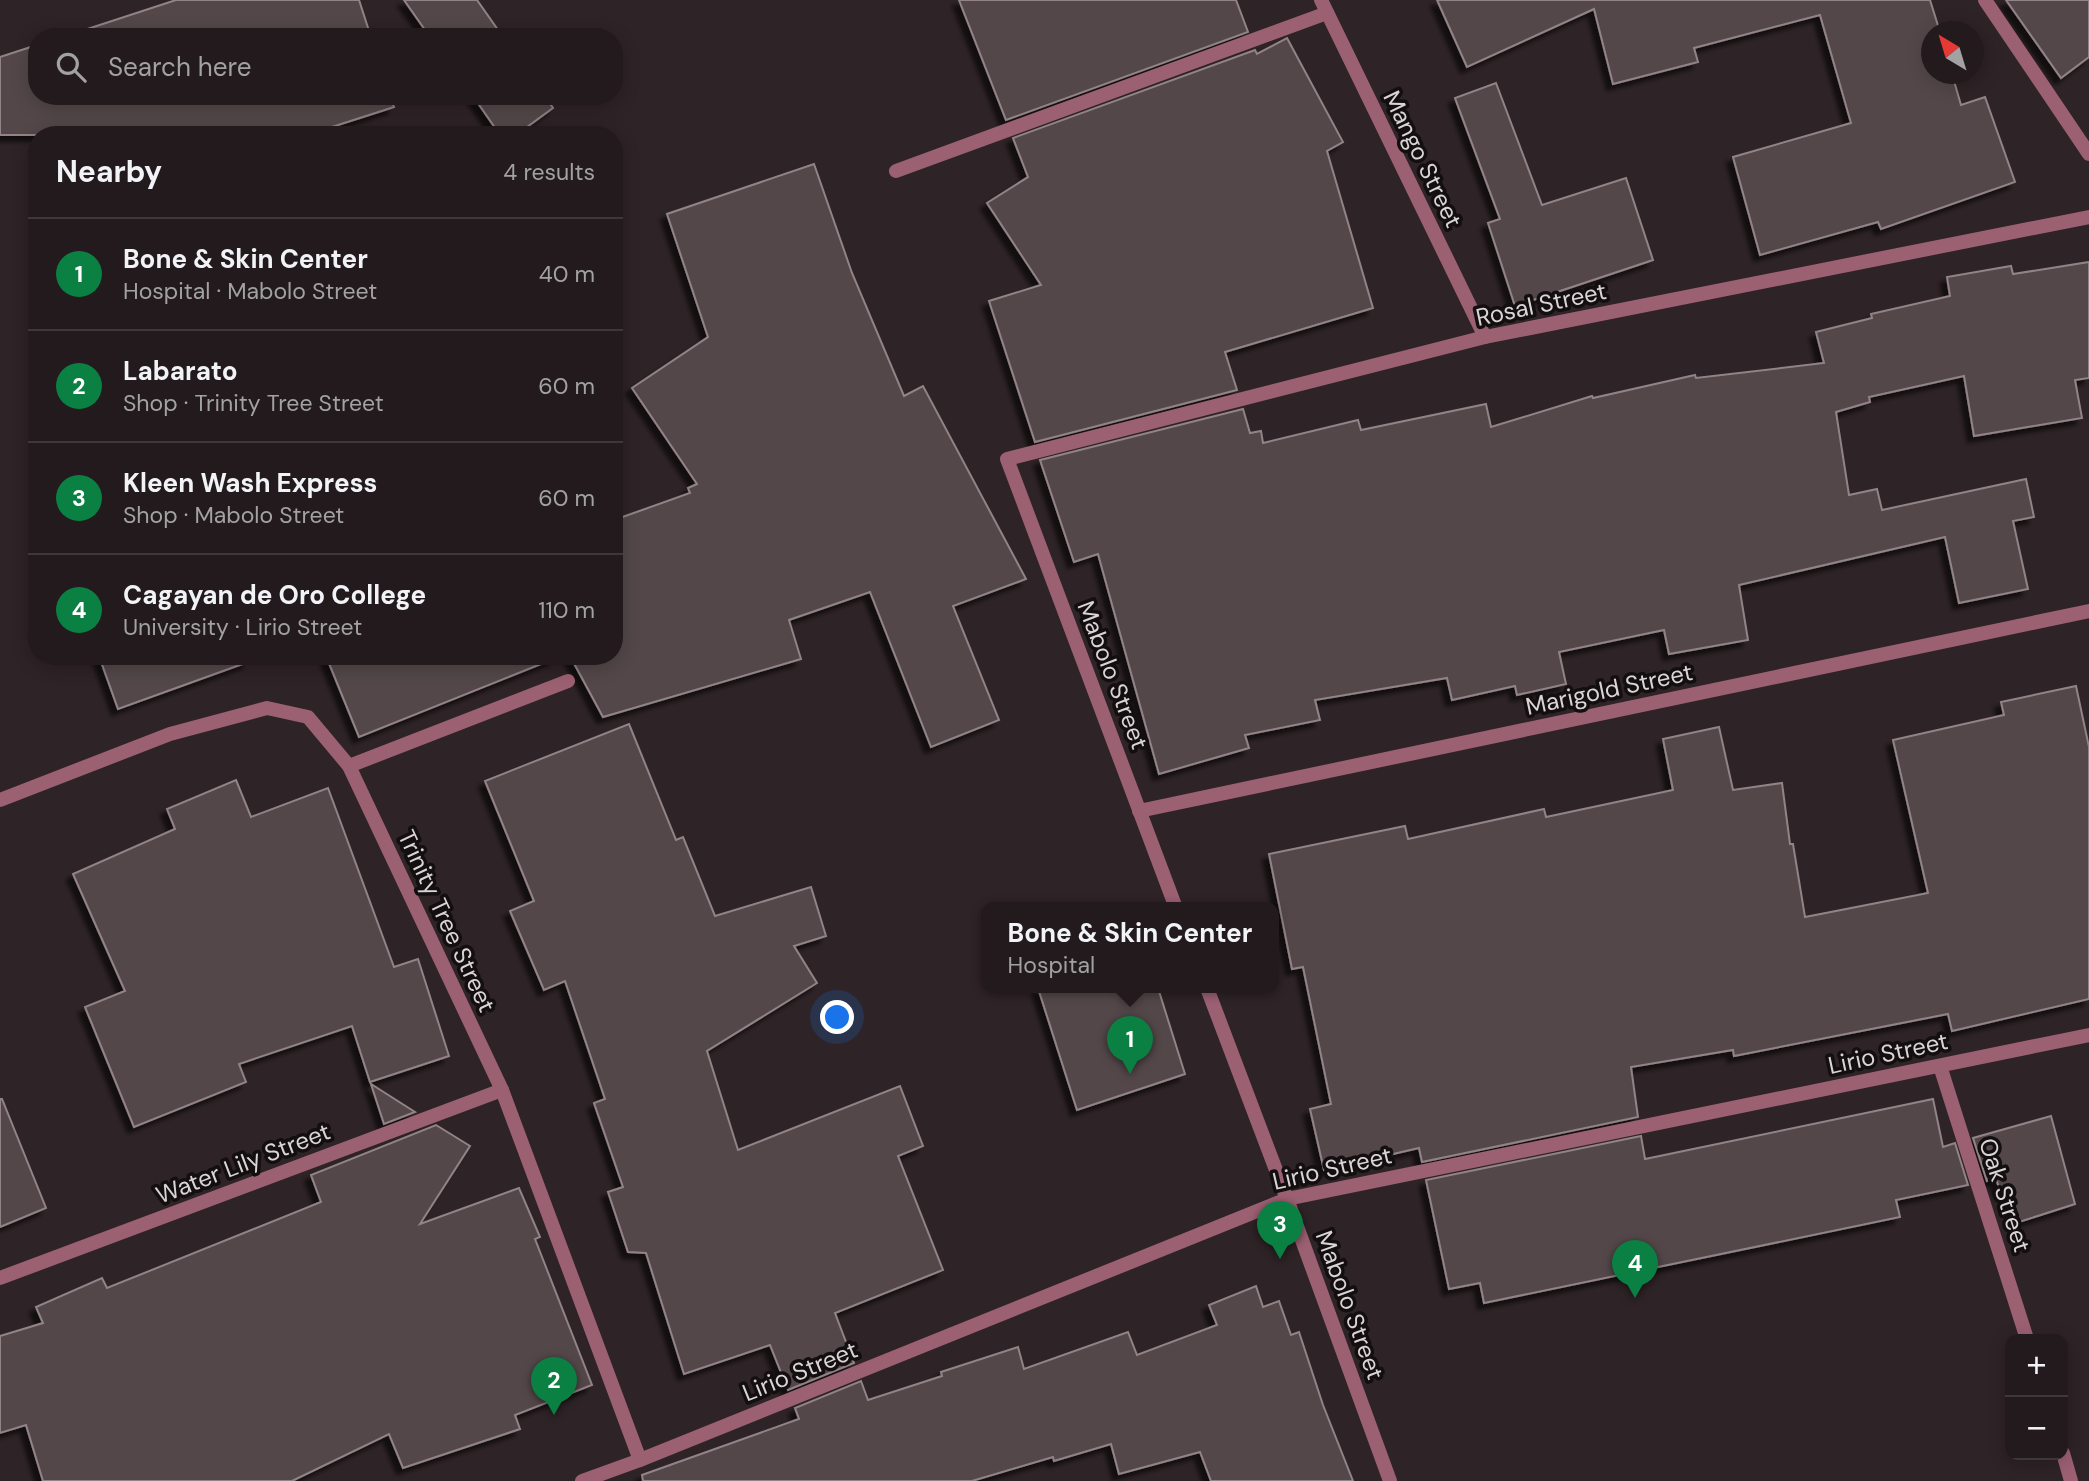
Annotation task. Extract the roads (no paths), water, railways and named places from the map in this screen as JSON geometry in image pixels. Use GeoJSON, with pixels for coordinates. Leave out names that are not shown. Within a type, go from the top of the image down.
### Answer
{"type":"FeatureCollection","features":[{"type":"Feature","properties":{"kind":"street"},"geometry":{"type":"LineString","coordinates":[[1985,0],[2089,154]]}},
{"type":"Feature","properties":{"kind":"street"},"geometry":{"type":"LineString","coordinates":[[896,171],[1324,7]]}},
{"type":"Feature","properties":{"kind":"street","name":"Mango Street"},"geometry":{"type":"LineString","coordinates":[[1324,7],[1485,337]]}},
{"type":"Feature","properties":{"kind":"street","name":"Rosal Street"},"geometry":{"type":"LineString","coordinates":[[1007,458],[1485,337],[2089,217]]}},
{"type":"Feature","properties":{"kind":"street","name":"Mabolo Street"},"geometry":{"type":"LineString","coordinates":[[1007,458],[1174,902]]}},
{"type":"Feature","properties":{"kind":"street","name":"Marigold Street"},"geometry":{"type":"LineString","coordinates":[[1139,811],[2089,611]]}},
{"type":"Feature","properties":{"kind":"street"},"geometry":{"type":"LineString","coordinates":[[349,766],[568,681]]}},
{"type":"Feature","properties":{"kind":"street","name":"Trinity Tree Street"},"geometry":{"type":"LineString","coordinates":[[0,800],[170,734],[267,708],[308,718],[349,766],[502,1090],[640,1460]]}},
{"type":"Feature","properties":{"kind":"street","name":"Mabolo Street"},"geometry":{"type":"LineString","coordinates":[[1209,993],[1390,1481]]}},
{"type":"Feature","properties":{"kind":"street","name":"Lirio Street"},"geometry":{"type":"LineString","coordinates":[[582,1481],[1287,1199],[2089,1035]]}},
{"type":"Feature","properties":{"kind":"street","name":"Oak Street"},"geometry":{"type":"LineString","coordinates":[[1940,1066],[2025,1334]]}},
{"type":"Feature","properties":{"kind":"street","name":"Water Lily Street"},"geometry":{"type":"LineString","coordinates":[[0,1278],[502,1090]]}},
{"type":"Feature","properties":{"kind":"street"},"geometry":{"type":"LineString","coordinates":[[2065,1460],[2071,1481]]}},
{"type":"Feature","properties":{"kind":"place","name":"Bone & Skin Center"},"geometry":{"type":"Point","coordinates":[1130,1074]}},
{"type":"Feature","properties":{"kind":"place","name":"Kleen Wash Express"},"geometry":{"type":"Point","coordinates":[1280,1259]}},
{"type":"Feature","properties":{"kind":"place","name":"Cagayan de Oro College"},"geometry":{"type":"Point","coordinates":[1635,1298]}},
{"type":"Feature","properties":{"kind":"place","name":"Labarato"},"geometry":{"type":"Point","coordinates":[554,1415]}}]}
